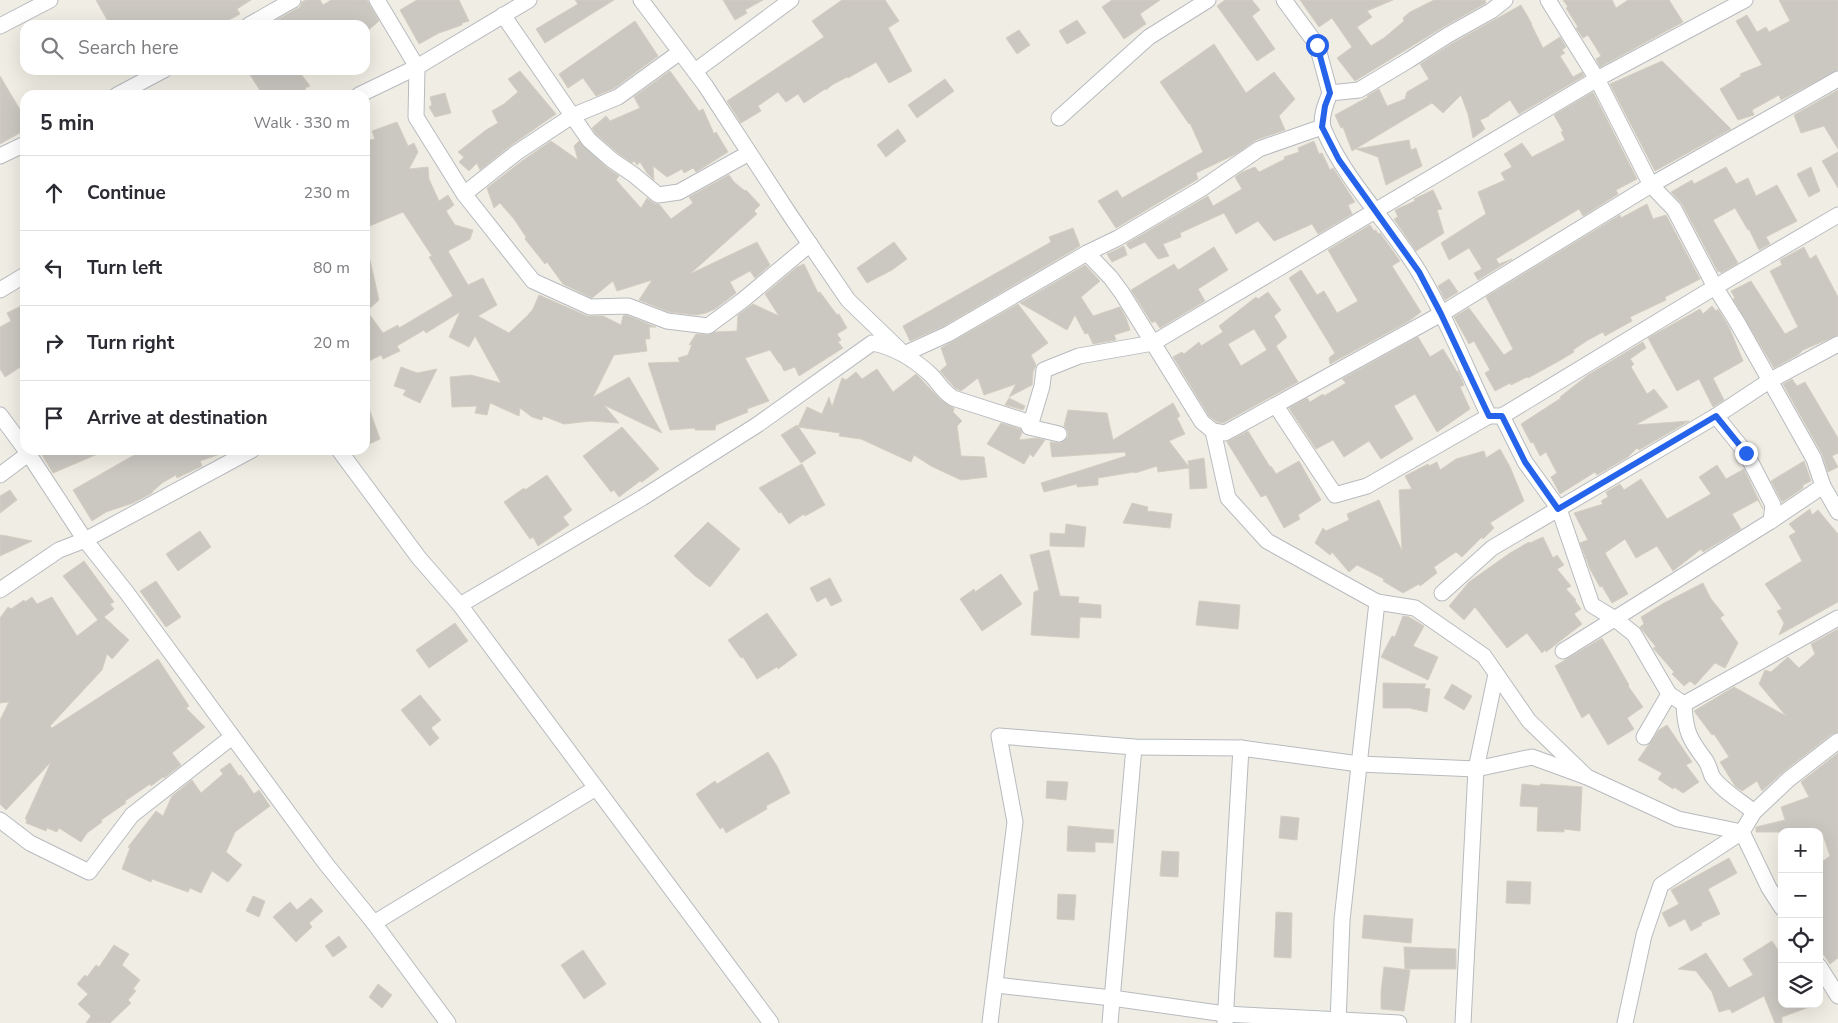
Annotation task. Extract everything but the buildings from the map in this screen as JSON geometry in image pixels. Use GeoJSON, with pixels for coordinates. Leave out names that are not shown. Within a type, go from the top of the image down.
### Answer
{"type":"FeatureCollection","features":[{"type":"Feature","properties":{"kind":"street"},"geometry":{"type":"LineString","coordinates":[[0,26],[50,0]]}},
{"type":"Feature","properties":{"kind":"street"},"geometry":{"type":"LineString","coordinates":[[255,20],[270,6],[293,0]]}},
{"type":"Feature","properties":{"kind":"street"},"geometry":{"type":"LineString","coordinates":[[376,0],[416,67],[416,117],[464,194],[533,282],[590,307],[628,306],[668,321],[708,326],[743,300],[810,244]]}},
{"type":"Feature","properties":{"kind":"street"},"geometry":{"type":"LineString","coordinates":[[369,90],[416,67],[529,0]]}},
{"type":"Feature","properties":{"kind":"street"},"geometry":{"type":"LineString","coordinates":[[641,0],[695,71],[848,300],[904,354],[932,376],[943,392],[953,398],[1031,423]]}},
{"type":"Feature","properties":{"kind":"street"},"geometry":{"type":"LineString","coordinates":[[695,71],[791,0]]}},
{"type":"Feature","properties":{"kind":"street"},"geometry":{"type":"LineString","coordinates":[[1060,118],[1149,37],[1208,0]]}},
{"type":"Feature","properties":{"kind":"street"},"geometry":{"type":"LineString","coordinates":[[1284,0],[1317,45],[1330,93],[1325,106],[1322,127],[1339,160],[1419,272],[1495,416],[1558,509],[1592,605],[1615,619],[1634,634],[1669,694],[1684,704]]}},
{"type":"Feature","properties":{"kind":"street"},"geometry":{"type":"LineString","coordinates":[[1330,93],[1359,90],[1491,11],[1505,0]]}},
{"type":"Feature","properties":{"kind":"street"},"geometry":{"type":"LineString","coordinates":[[1548,0],[1597,79],[1651,185],[1674,209],[1715,287],[1737,322],[1814,459],[1832,498],[1771,521],[1563,651]]}},
{"type":"Feature","properties":{"kind":"street"},"geometry":{"type":"LineString","coordinates":[[1059,434],[1029,427],[1042,386],[1044,370],[1079,356],[1153,343],[1597,79],[1745,0]]}},
{"type":"Feature","properties":{"kind":"street"},"geometry":{"type":"LineString","coordinates":[[504,15],[589,140],[658,195],[679,192],[749,152]]}},
{"type":"Feature","properties":{"kind":"street"},"geometry":{"type":"LineString","coordinates":[[464,194],[516,153],[572,116],[618,98],[680,52]]}},
{"type":"Feature","properties":{"kind":"street"},"geometry":{"type":"LineString","coordinates":[[126,90],[155,75]]}},
{"type":"Feature","properties":{"kind":"street"},"geometry":{"type":"LineString","coordinates":[[1087,252],[1122,293],[1202,422],[1213,431],[1225,433],[1441,314],[1651,185],[1838,80]]}},
{"type":"Feature","properties":{"kind":"street"},"geometry":{"type":"LineString","coordinates":[[460,605],[642,498],[757,424],[872,343],[886,346],[904,354],[948,334],[1087,252],[1118,238],[1201,189],[1259,149],[1322,127]]}},
{"type":"Feature","properties":{"kind":"street"},"geometry":{"type":"LineString","coordinates":[[0,156],[20,146]]}},
{"type":"Feature","properties":{"kind":"street"},"geometry":{"type":"LineString","coordinates":[[1276,406],[1335,495],[1367,486],[1495,416],[1838,215]]}},
{"type":"Feature","properties":{"kind":"street"},"geometry":{"type":"LineString","coordinates":[[0,290],[20,278]]}},
{"type":"Feature","properties":{"kind":"street"},"geometry":{"type":"LineString","coordinates":[[1442,593],[1492,548],[1716,416],[1769,381],[1838,344]]}},
{"type":"Feature","properties":{"kind":"street"},"geometry":{"type":"LineString","coordinates":[[0,414],[20,442]]}},
{"type":"Feature","properties":{"kind":"street"},"geometry":{"type":"LineString","coordinates":[[1716,416],[1746,453],[1773,505],[1771,521]]}},
{"type":"Feature","properties":{"kind":"street"},"geometry":{"type":"LineString","coordinates":[[1213,431],[1228,498],[1267,541],[1377,602],[1415,608],[1484,656],[1529,721],[1587,777]]}},
{"type":"Feature","properties":{"kind":"street"},"geometry":{"type":"LineString","coordinates":[[0,475],[22,455]]}},
{"type":"Feature","properties":{"kind":"street"},"geometry":{"type":"LineString","coordinates":[[29,455],[85,540],[326,864],[374,923],[448,1023]]}},
{"type":"Feature","properties":{"kind":"street"},"geometry":{"type":"LineString","coordinates":[[0,590],[59,550],[85,540],[243,455]]}},
{"type":"Feature","properties":{"kind":"street"},"geometry":{"type":"LineString","coordinates":[[343,455],[419,558],[460,605],[772,1023]]}},
{"type":"Feature","properties":{"kind":"street"},"geometry":{"type":"LineString","coordinates":[[1338,1021],[1342,920],[1377,602]]}},
{"type":"Feature","properties":{"kind":"street"},"geometry":{"type":"LineString","coordinates":[[1684,704],[1838,618]]}},
{"type":"Feature","properties":{"kind":"street"},"geometry":{"type":"LineString","coordinates":[[1463,1023],[1476,770],[1496,674]]}},
{"type":"Feature","properties":{"kind":"street"},"geometry":{"type":"LineString","coordinates":[[1644,737],[1669,694]]}},
{"type":"Feature","properties":{"kind":"street"},"geometry":{"type":"LineString","coordinates":[[1684,704],[1685,726],[1700,755],[1707,762],[1713,776],[1722,786],[1754,812]]}},
{"type":"Feature","properties":{"kind":"street"},"geometry":{"type":"LineString","coordinates":[[990,1023],[1016,822],[999,736],[1134,747],[1241,748],[1359,764],[1476,770],[1532,757],[1587,777],[1678,819],[1742,832]]}},
{"type":"Feature","properties":{"kind":"street"},"geometry":{"type":"LineString","coordinates":[[0,820],[30,843],[89,872],[132,815],[232,737]]}},
{"type":"Feature","properties":{"kind":"street"},"geometry":{"type":"LineString","coordinates":[[1625,1023],[1644,935],[1662,885],[1742,832],[1754,812],[1789,779],[1838,741]]}},
{"type":"Feature","properties":{"kind":"street"},"geometry":{"type":"LineString","coordinates":[[1110,1023],[1134,747]]}},
{"type":"Feature","properties":{"kind":"street"},"geometry":{"type":"LineString","coordinates":[[1225,1018],[1241,748]]}},
{"type":"Feature","properties":{"kind":"street"},"geometry":{"type":"LineString","coordinates":[[374,923],[596,788]]}},
{"type":"Feature","properties":{"kind":"street"},"geometry":{"type":"LineString","coordinates":[[1742,832],[1769,888],[1778,902]]}},
{"type":"Feature","properties":{"kind":"street"},"geometry":{"type":"LineString","coordinates":[[1823,972],[1838,996]]}},
{"type":"Feature","properties":{"kind":"street"},"geometry":{"type":"LineString","coordinates":[[996,985],[1112,998],[1225,1018],[1399,1023]]}},
{"type":"Feature","properties":{"kind":"route"},"geometry":{"type":"LineString","coordinates":[[1317,45],[1330,93],[1325,106],[1322,127],[1339,160],[1419,272],[1489,416],[1502,416],[1525,462],[1558,509],[1716,416],[1746,453]]}}]}
